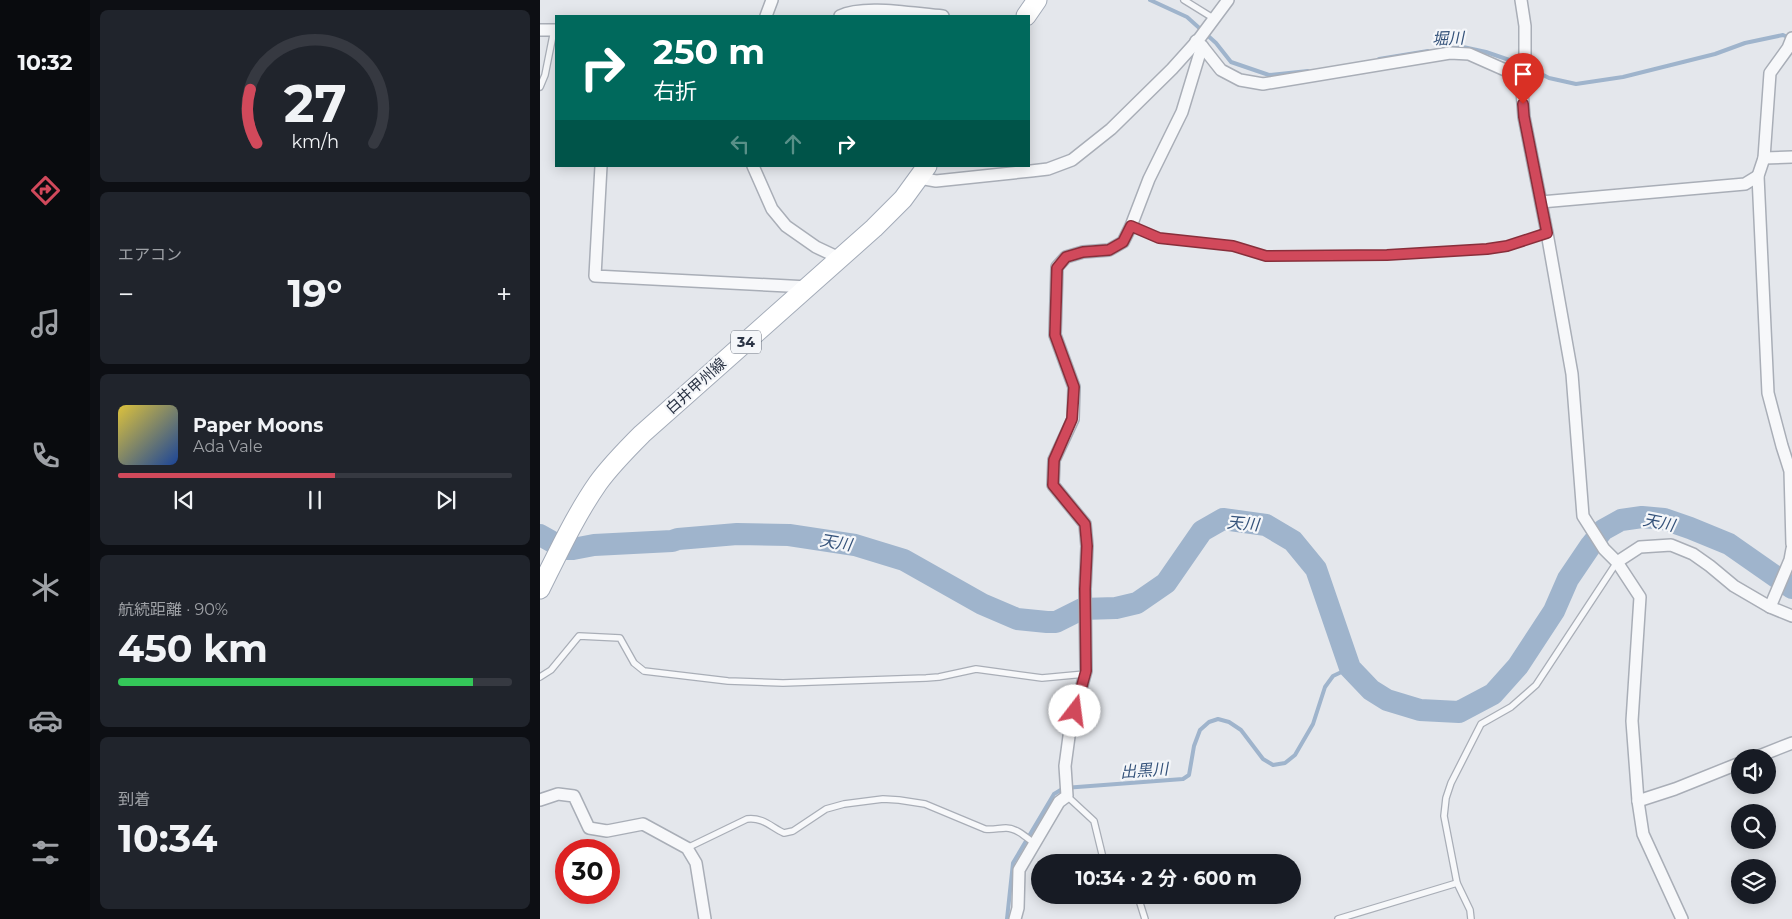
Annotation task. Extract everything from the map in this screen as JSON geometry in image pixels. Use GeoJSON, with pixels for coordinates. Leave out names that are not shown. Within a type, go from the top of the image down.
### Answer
{"type":"FeatureCollection","features":[{"type":"Feature","properties":{"kind":"main road"},"geometry":{"type":"LineString","coordinates":[[1027,15],[1037,0]]}},
{"type":"Feature","properties":{"kind":"main road","name":"白井甲州線"},"geometry":{"type":"LineString","coordinates":[[540,589],[572,524],[598,483],[616,460],[642,434],[839,260],[898,204],[923,172]]}},
{"type":"Feature","properties":{"kind":"street"},"geometry":{"type":"LineString","coordinates":[[766,15],[772,0]]}},
{"type":"Feature","properties":{"kind":"street"},"geometry":{"type":"LineString","coordinates":[[923,172],[936,181],[1048,169],[1072,160],[1112,129],[1199,42],[1211,21],[1228,0]]}},
{"type":"Feature","properties":{"kind":"street"},"geometry":{"type":"LineString","coordinates":[[1520,0],[1525,26],[1525,56],[1521,74],[1524,117],[1572,374],[1583,516],[1604,549],[1617,562],[1640,597],[1632,721],[1638,801],[1644,834],[1682,919]]}},
{"type":"Feature","properties":{"kind":"street"},"geometry":{"type":"LineString","coordinates":[[842,15],[865,10],[930,15]]}},
{"type":"Feature","properties":{"kind":"street"},"geometry":{"type":"LineString","coordinates":[[540,30],[555,30]]}},
{"type":"Feature","properties":{"kind":"street"},"geometry":{"type":"LineString","coordinates":[[1199,42],[1221,70],[1240,80],[1263,84],[1450,53],[1469,54],[1521,74]]}},
{"type":"Feature","properties":{"kind":"street"},"geometry":{"type":"LineString","coordinates":[[1015,919],[1018,908],[1019,870],[1059,802],[1067,795],[1065,766],[1070,729],[1085,674],[1087,546],[1085,524],[1053,485],[1054,460],[1072,419],[1074,387],[1055,335],[1057,268],[1066,257],[1083,252],[1109,250],[1123,242],[1149,179],[1182,112],[1199,42]]}},
{"type":"Feature","properties":{"kind":"street"},"geometry":{"type":"LineString","coordinates":[[1790,45],[1770,73],[1764,158],[1758,176],[1768,393],[1790,471],[1792,544]]}},
{"type":"Feature","properties":{"kind":"street"},"geometry":{"type":"LineString","coordinates":[[1764,158],[1792,157]]}},
{"type":"Feature","properties":{"kind":"street"},"geometry":{"type":"LineString","coordinates":[[601,167],[595,276],[808,287]]}},
{"type":"Feature","properties":{"kind":"street"},"geometry":{"type":"LineString","coordinates":[[753,167],[772,209],[786,226],[839,260]]}},
{"type":"Feature","properties":{"kind":"street"},"geometry":{"type":"LineString","coordinates":[[1541,202],[1745,184],[1758,176]]}},
{"type":"Feature","properties":{"kind":"street"},"geometry":{"type":"LineString","coordinates":[[1617,562],[1640,547],[1671,545],[1693,554],[1734,586],[1772,601],[1792,616]]}},
{"type":"Feature","properties":{"kind":"street"},"geometry":{"type":"LineString","coordinates":[[1772,601],[1791,554]]}},
{"type":"Feature","properties":{"kind":"street"},"geometry":{"type":"LineString","coordinates":[[1776,749],[1792,743]]}},
{"type":"Feature","properties":{"kind":"street"},"geometry":{"type":"LineString","coordinates":[[1638,801],[1675,789],[1731,767]]}},
{"type":"Feature","properties":{"kind":"street"},"geometry":{"type":"LineString","coordinates":[[540,800],[558,794],[574,796],[588,828],[607,831],[644,824],[686,848],[696,863],[705,919]]}},
{"type":"Feature","properties":{"kind":"lane"},"geometry":{"type":"LineString","coordinates":[[1184,0],[1211,21]]}},
{"type":"Feature","properties":{"kind":"lane"},"geometry":{"type":"LineString","coordinates":[[540,87],[545,75],[555,30]]}},
{"type":"Feature","properties":{"kind":"lane"},"geometry":{"type":"LineString","coordinates":[[1131,226],[1159,238],[1233,246],[1266,256],[1387,255],[1487,249],[1507,246],[1547,233]]}},
{"type":"Feature","properties":{"kind":"lane"},"geometry":{"type":"LineString","coordinates":[[1472,919],[1470,910],[1457,883],[1444,816],[1446,798],[1451,783],[1481,724],[1511,707],[1536,685],[1617,562]]}},
{"type":"Feature","properties":{"kind":"lane"},"geometry":{"type":"LineString","coordinates":[[540,677],[551,670],[579,636],[620,638],[634,662],[644,671],[728,681],[783,683],[926,678],[976,669],[1042,678],[1085,674]]}},
{"type":"Feature","properties":{"kind":"lane"},"geometry":{"type":"LineString","coordinates":[[1067,795],[1094,822],[1102,854]]}},
{"type":"Feature","properties":{"kind":"lane"},"geometry":{"type":"LineString","coordinates":[[686,848],[747,819],[754,818],[765,821],[784,833],[793,831],[826,809],[844,804],[883,800],[899,800],[925,804],[985,829],[1008,828],[1035,843]]}},
{"type":"Feature","properties":{"kind":"lane"},"geometry":{"type":"LineString","coordinates":[[1338,919],[1457,883]]}},
{"type":"Feature","properties":{"kind":"lane"},"geometry":{"type":"LineString","coordinates":[[1139,904],[1145,919]]}},
{"type":"Feature","properties":{"kind":"waterway","name":"堀川"},"geometry":{"type":"LineString","coordinates":[[1150,0],[1187,17],[1216,43],[1231,62],[1269,75],[1308,71]]}},
{"type":"Feature","properties":{"kind":"waterway","name":"堀川"},"geometry":{"type":"LineString","coordinates":[[1453,48],[1463,47],[1486,52],[1524,65],[1549,78],[1576,84],[1623,77],[1715,54],[1745,43],[1783,35],[1790,38]]}},
{"type":"Feature","properties":{"kind":"waterway","name":"堀川"},"geometry":{"type":"LineString","coordinates":[[1379,59],[1428,51]]}},
{"type":"Feature","properties":{"kind":"waterway","name":"天川"},"geometry":{"type":"LineString","coordinates":[[540,535],[565,549],[737,534],[789,535],[855,545],[904,560],[982,604],[1017,619],[1056,622],[1082,609],[1116,608],[1137,603],[1166,583],[1202,531],[1223,519],[1266,525],[1293,541],[1316,569],[1350,668],[1371,690],[1387,700],[1420,710],[1459,712],[1493,694],[1518,666],[1554,611],[1568,579],[1591,545],[1603,530],[1621,520],[1642,517],[1664,519],[1690,528],[1729,544],[1792,588]]}},
{"type":"Feature","properties":{"kind":"waterway","name":"出黒川"},"geometry":{"type":"LineString","coordinates":[[1007,919],[1013,863],[1054,794],[1064,788],[1183,779],[1189,775],[1194,746],[1200,730],[1209,722],[1218,719],[1229,722],[1241,730],[1263,759],[1273,765],[1285,763],[1295,755],[1313,724],[1325,687],[1333,676],[1350,668]]}},
{"type":"Feature","properties":{"kind":"route"},"geometry":{"type":"LineString","coordinates":[[1075,711],[1086,671],[1085,589],[1087,546],[1085,524],[1053,485],[1054,460],[1072,419],[1074,387],[1055,335],[1057,268],[1066,257],[1083,252],[1109,250],[1123,242],[1131,226],[1159,238],[1233,246],[1266,256],[1420,254],[1487,249],[1507,246],[1547,233],[1523,104]]}}]}
